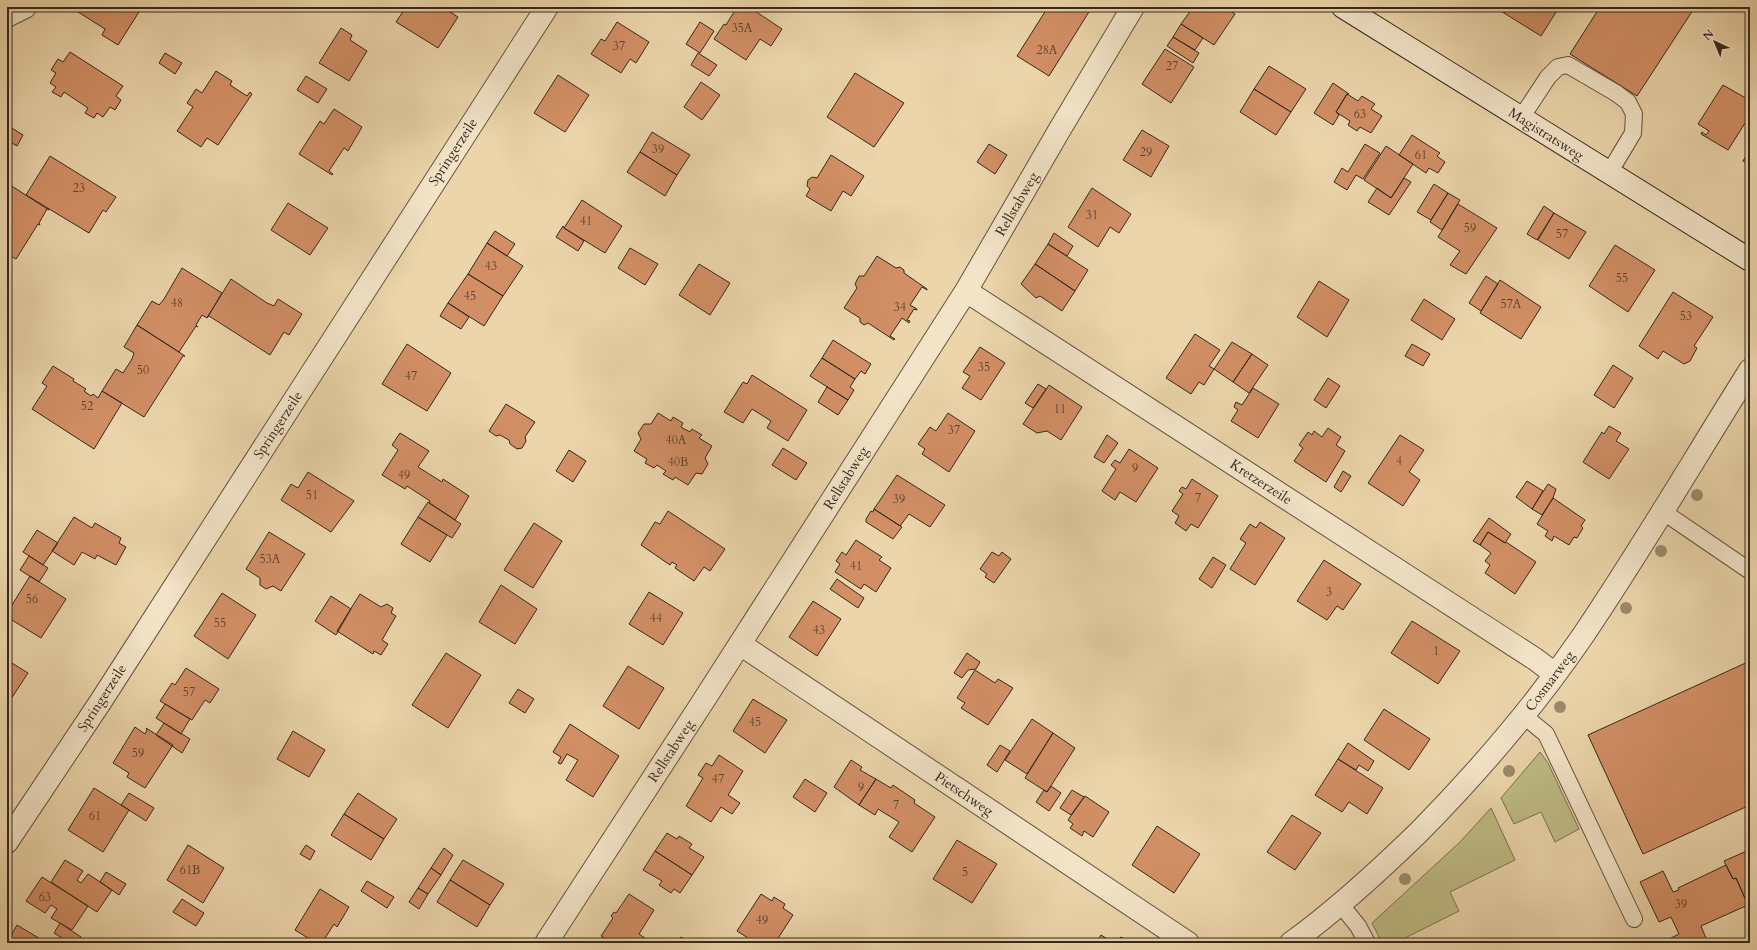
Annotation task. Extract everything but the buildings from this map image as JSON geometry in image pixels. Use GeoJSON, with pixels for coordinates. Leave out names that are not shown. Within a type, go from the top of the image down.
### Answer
{"type":"FeatureCollection","features":[{"type":"Feature","properties":{"kind":"street"},"geometry":{"type":"LineString","coordinates":[[7,16],[25,7]]}},
{"type":"Feature","properties":{"kind":"street","name":"Springerzeile"},"geometry":{"type":"LineString","coordinates":[[7,842],[110,688],[547,7]]}},
{"type":"Feature","properties":{"kind":"street","name":"Rellstabweg"},"geometry":{"type":"LineString","coordinates":[[546,943],[966,291],[1133,7]]}},
{"type":"Feature","properties":{"kind":"street","name":"Magistratsweg"},"geometry":{"type":"LineString","coordinates":[[1343,7],[1750,260]]}},
{"type":"Feature","properties":{"kind":"street","name":"Kretzerzeile"},"geometry":{"type":"LineString","coordinates":[[966,291],[1535,659],[1555,674]]}},
{"type":"Feature","properties":{"kind":"street","name":"Cosmarweg"},"geometry":{"type":"LineString","coordinates":[[1292,943],[1341,905],[1392,858],[1450,800],[1487,760],[1524,716],[1581,638],[1750,370]]}},
{"type":"Feature","properties":{"kind":"street","name":"Pietschweg"},"geometry":{"type":"LineString","coordinates":[[740,644],[1188,943]]}},
{"type":"Feature","properties":{"kind":"lane"},"geometry":{"type":"LineString","coordinates":[[1521,118],[1548,77],[1558,67],[1568,65],[1616,93],[1628,102],[1634,114],[1633,132],[1609,173]]}},
{"type":"Feature","properties":{"kind":"lane"},"geometry":{"type":"LineString","coordinates":[[1662,511],[1750,571]]}},
{"type":"Feature","properties":{"kind":"lane"},"geometry":{"type":"LineString","coordinates":[[1524,716],[1546,734],[1634,918]]}},
{"type":"Feature","properties":{"kind":"lane"},"geometry":{"type":"LineString","coordinates":[[1341,905],[1358,926],[1367,943]]}},
{"type":"Feature","properties":{"kind":"shaded area"},"geometry":{"type":"Polygon","coordinates":[[[1540,752],[1548,763],[1579,829],[1555,842],[1541,812],[1514,824],[1501,798],[1540,752]]]}},
{"type":"Feature","properties":{"kind":"shaded area"},"geometry":{"type":"Polygon","coordinates":[[[1491,808],[1515,860],[1450,892],[1459,911],[1395,943],[1382,943],[1372,923],[1460,842],[1491,808]]]}}]}
